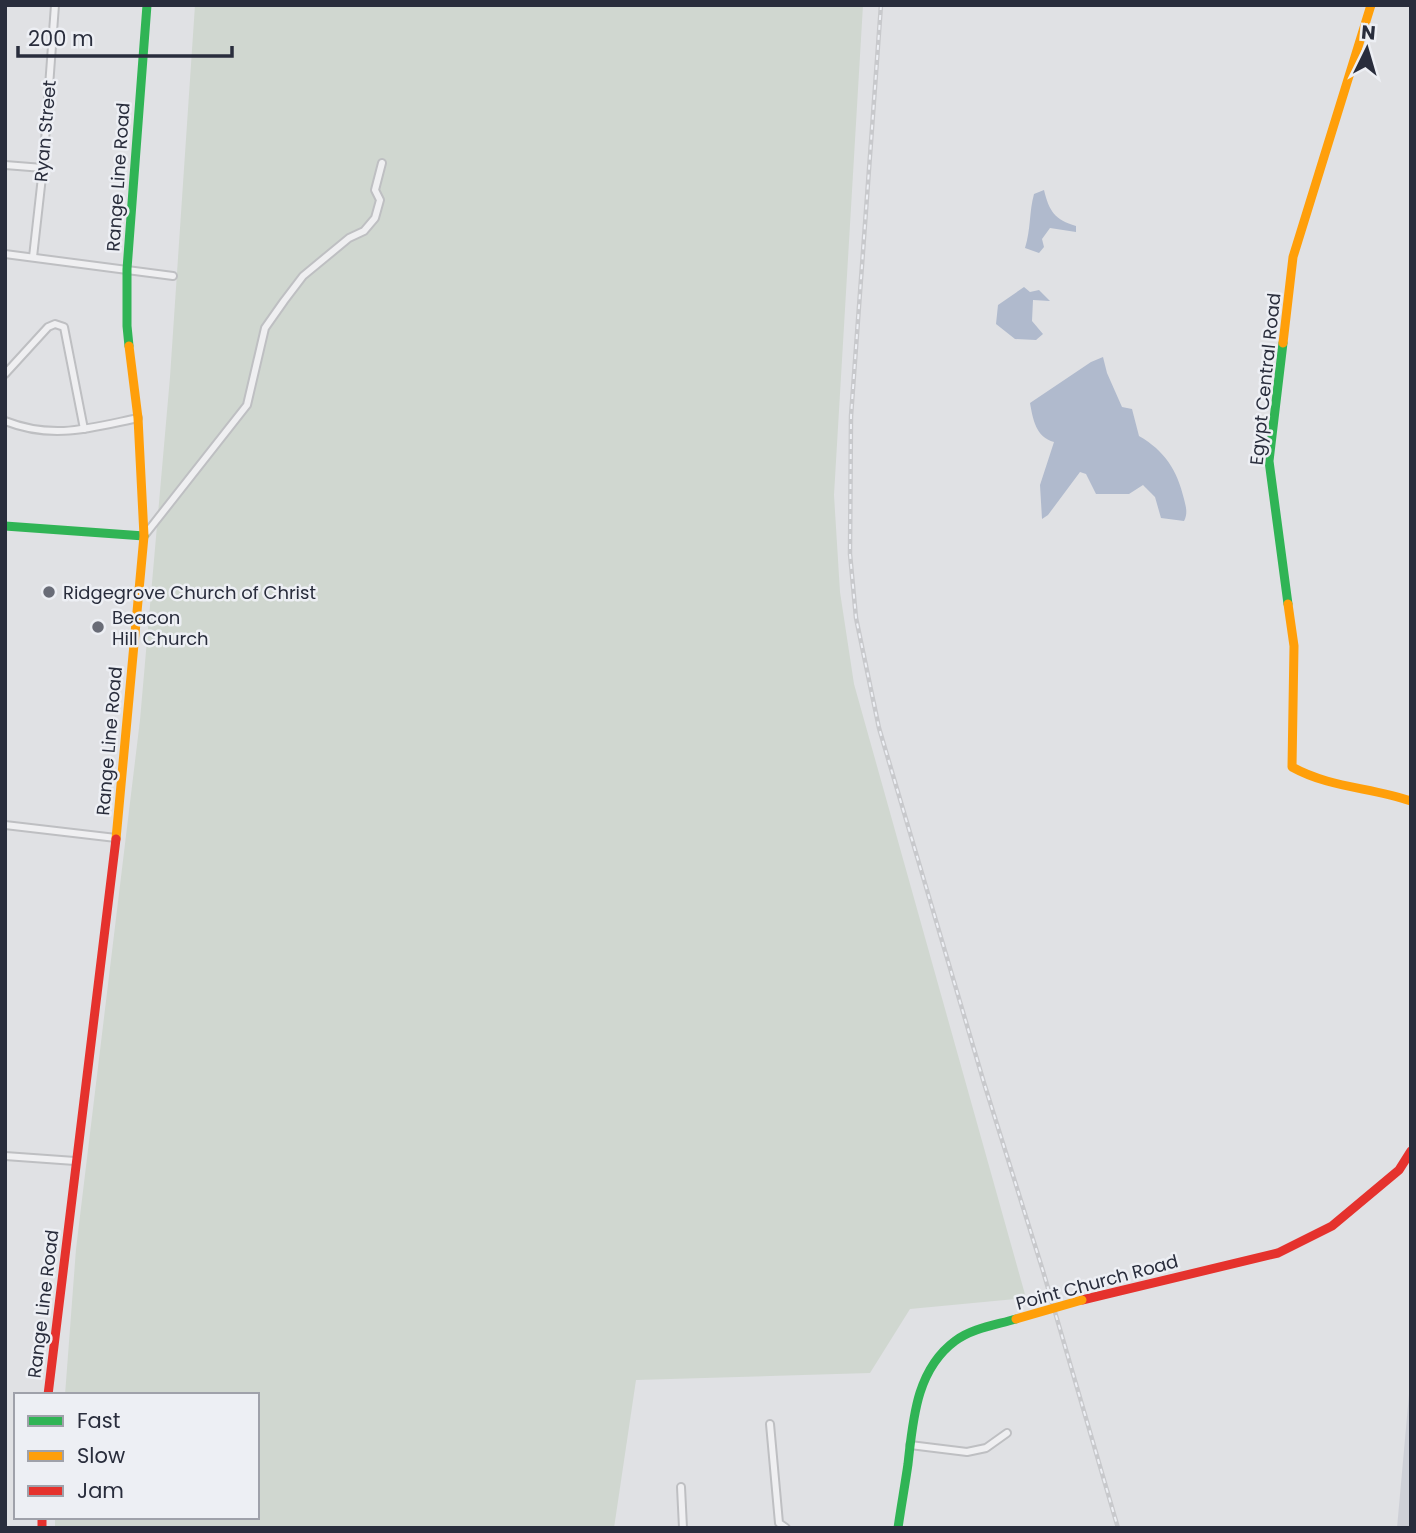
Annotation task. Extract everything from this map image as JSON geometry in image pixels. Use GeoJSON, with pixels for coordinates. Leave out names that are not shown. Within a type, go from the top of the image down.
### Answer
{"type":"FeatureCollection","features":[{"type":"Feature","properties":{"kind":"street","name":"Ryan Street"},"geometry":{"type":"LineString","coordinates":[[33,257],[43,168],[55,5]]}},
{"type":"Feature","properties":{"kind":"street","name":"Range Line Road"},"geometry":{"type":"LineString","coordinates":[[48,1393],[116,838],[144,536],[138,418],[127,326],[127,269],[148,5]]}},
{"type":"Feature","properties":{"kind":"street","name":"Egypt Central Road"},"geometry":{"type":"LineString","coordinates":[[1371,5],[1293,257],[1269,461],[1294,646],[1292,767],[1314,779],[1411,801]]}},
{"type":"Feature","properties":{"kind":"street"},"geometry":{"type":"LineString","coordinates":[[5,526],[144,536],[247,405],[265,328],[284,301],[303,276],[349,238],[364,231],[375,218],[380,200],[375,190],[383,163]]}},
{"type":"Feature","properties":{"kind":"street"},"geometry":{"type":"LineString","coordinates":[[5,165],[43,168]]}},
{"type":"Feature","properties":{"kind":"street"},"geometry":{"type":"LineString","coordinates":[[5,254],[173,276]]}},
{"type":"Feature","properties":{"kind":"street"},"geometry":{"type":"LineString","coordinates":[[5,374],[48,327],[55,324],[64,327],[84,429]]}},
{"type":"Feature","properties":{"kind":"street"},"geometry":{"type":"LineString","coordinates":[[5,421],[25,429],[65,433],[138,418]]}},
{"type":"Feature","properties":{"kind":"street"},"geometry":{"type":"LineString","coordinates":[[5,825],[116,838]]}},
{"type":"Feature","properties":{"kind":"street","name":"Point Church Road"},"geometry":{"type":"LineString","coordinates":[[898,1528],[921,1386],[939,1356],[955,1341],[975,1331],[1082,1300],[1278,1253],[1332,1226],[1399,1170],[1411,1151]]}},
{"type":"Feature","properties":{"kind":"street"},"geometry":{"type":"LineString","coordinates":[[5,1156],[75,1161]]}},
{"type":"Feature","properties":{"kind":"street"},"geometry":{"type":"LineString","coordinates":[[770,1424],[779,1523],[786,1528]]}},
{"type":"Feature","properties":{"kind":"street"},"geometry":{"type":"LineString","coordinates":[[910,1445],[967,1452],[986,1448],[1007,1433]]}},
{"type":"Feature","properties":{"kind":"street"},"geometry":{"type":"LineString","coordinates":[[681,1487],[683,1528]]}},
{"type":"Feature","properties":{"kind":"shaded area"},"geometry":{"type":"Polygon","coordinates":[[[195,5],[863,5],[834,495],[840,592],[854,684],[1026,1298],[910,1309],[870,1373],[636,1380],[614,1528],[55,1528],[55,1519],[259,1519],[259,1393],[65,1393],[76,1249],[140,720],[170,377],[195,5]]]}},
{"type":"Feature","properties":{"kind":"shaded area"},"geometry":{"type":"Polygon","coordinates":[[[1411,1372],[1411,1528],[1397,1528],[1411,1372]]]}},
{"type":"Feature","properties":{"kind":"water"},"geometry":{"type":"Polygon","coordinates":[[[1044,190],[1054,214],[1076,226],[1076,232],[1050,228],[1042,239],[1044,247],[1039,253],[1025,248],[1034,194],[1044,190]]]}},
{"type":"Feature","properties":{"kind":"water"},"geometry":{"type":"Polygon","coordinates":[[[1024,287],[1030,292],[1039,290],[1050,301],[1033,300],[1032,321],[1043,334],[1036,340],[1015,339],[996,324],[998,305],[1024,287]]]}},
{"type":"Feature","properties":{"kind":"water"},"geometry":{"type":"Polygon","coordinates":[[[1103,357],[1122,407],[1132,409],[1139,436],[1156,448],[1174,470],[1185,505],[1184,521],[1161,518],[1155,497],[1143,485],[1129,494],[1096,494],[1086,474],[1080,472],[1048,515],[1042,519],[1040,485],[1054,442],[1039,432],[1030,403],[1091,362],[1103,357]]]}},
{"type":"Feature","properties":{"kind":"railway"},"geometry":{"type":"LineString","coordinates":[[881,5],[851,416],[850,554],[856,618],[879,728],[1118,1528]]}},
{"type":"Feature","properties":{"kind":"traffic: fast"},"geometry":{"type":"LineString","coordinates":[[129,346],[127,269],[147,5]]}},
{"type":"Feature","properties":{"kind":"traffic: fast"},"geometry":{"type":"LineString","coordinates":[[1283,343],[1269,461],[1288,604]]}},
{"type":"Feature","properties":{"kind":"traffic: fast"},"geometry":{"type":"LineString","coordinates":[[5,526],[144,536]]}},
{"type":"Feature","properties":{"kind":"traffic: fast"},"geometry":{"type":"LineString","coordinates":[[898,1528],[915,1413],[924,1381],[932,1366],[942,1353],[962,1337],[976,1330],[1016,1319]]}},
{"type":"Feature","properties":{"kind":"traffic: slow"},"geometry":{"type":"LineString","coordinates":[[1283,343],[1293,257],[1371,5]]}},
{"type":"Feature","properties":{"kind":"traffic: slow"},"geometry":{"type":"LineString","coordinates":[[116,839],[144,536],[138,418],[129,346]]}},
{"type":"Feature","properties":{"kind":"traffic: slow"},"geometry":{"type":"LineString","coordinates":[[1288,604],[1294,646],[1292,767],[1321,779],[1411,801]]}},
{"type":"Feature","properties":{"kind":"traffic: slow"},"geometry":{"type":"LineString","coordinates":[[1016,1319],[1082,1300]]}},
{"type":"Feature","properties":{"kind":"traffic: jam"},"geometry":{"type":"LineString","coordinates":[[48,1393],[116,839]]}},
{"type":"Feature","properties":{"kind":"traffic: jam"},"geometry":{"type":"LineString","coordinates":[[1082,1300],[1278,1253],[1332,1226],[1399,1170],[1411,1151]]}},
{"type":"Feature","properties":{"kind":"traffic: jam"},"geometry":{"type":"LineString","coordinates":[[42,1519],[42,1528]]}},
{"type":"Feature","properties":{"kind":"place","name":"Ridgegrove Church of Christ"},"geometry":{"type":"Point","coordinates":[49,592]}},
{"type":"Feature","properties":{"kind":"place","name":"Beacon Hill Church"},"geometry":{"type":"Point","coordinates":[98,627]}}]}
